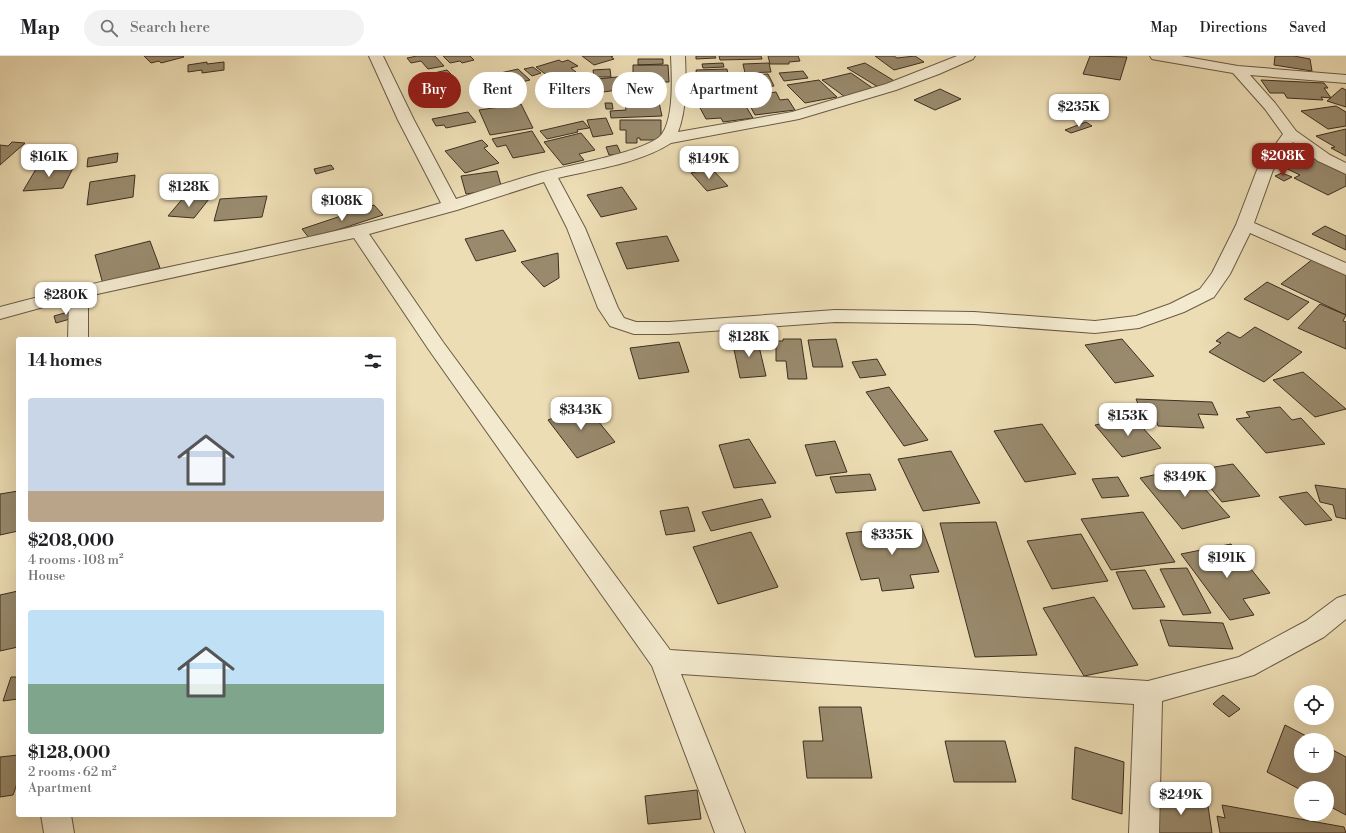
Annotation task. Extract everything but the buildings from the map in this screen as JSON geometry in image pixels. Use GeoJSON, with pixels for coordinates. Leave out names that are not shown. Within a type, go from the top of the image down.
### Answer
{"type":"FeatureCollection","features":[{"type":"Feature","properties":{"kind":"street"},"geometry":{"type":"LineString","coordinates":[[376,56],[406,120],[451,206]]}},
{"type":"Feature","properties":{"kind":"street"},"geometry":{"type":"LineString","coordinates":[[666,139],[675,125],[679,75],[678,56]]}},
{"type":"Feature","properties":{"kind":"street"},"geometry":{"type":"LineString","coordinates":[[0,313],[79,292],[358,231],[451,206],[549,176],[641,152],[666,139],[794,116],[891,87],[934,71],[968,56]]}},
{"type":"Feature","properties":{"kind":"street"},"geometry":{"type":"LineString","coordinates":[[1157,56],[1238,70],[1346,79]]}},
{"type":"Feature","properties":{"kind":"street"},"geometry":{"type":"LineString","coordinates":[[1238,70],[1270,106],[1291,134],[1324,158],[1346,169]]}},
{"type":"Feature","properties":{"kind":"street"},"geometry":{"type":"LineString","coordinates":[[549,176],[576,228],[608,308],[617,322],[634,328],[670,328],[836,316],[974,318],[1095,327],[1139,322],[1177,308],[1207,293],[1221,274],[1245,225],[1265,170],[1291,134]]}},
{"type":"Feature","properties":{"kind":"street"},"geometry":{"type":"LineString","coordinates":[[1245,225],[1346,270]]}},
{"type":"Feature","properties":{"kind":"street"},"geometry":{"type":"LineString","coordinates":[[358,231],[441,352],[663,662],[730,833]]}},
{"type":"Feature","properties":{"kind":"street"},"geometry":{"type":"LineString","coordinates":[[78,337],[79,292]]}},
{"type":"Feature","properties":{"kind":"street"},"geometry":{"type":"LineString","coordinates":[[663,662],[1148,693],[1245,666],[1315,629],[1346,605]]}},
{"type":"Feature","properties":{"kind":"street"},"geometry":{"type":"LineString","coordinates":[[1144,833],[1148,693]]}},
{"type":"Feature","properties":{"kind":"street"},"geometry":{"type":"LineString","coordinates":[[56,817],[59,833]]}}]}
